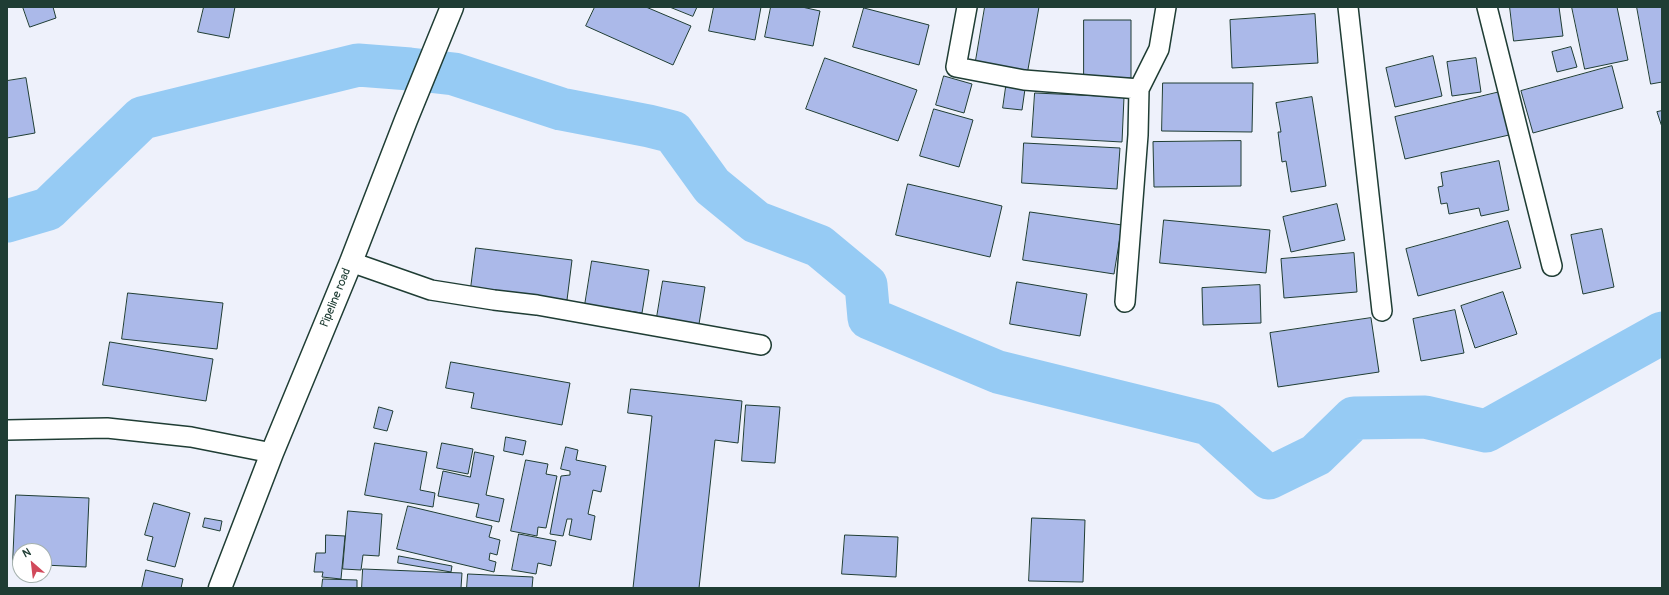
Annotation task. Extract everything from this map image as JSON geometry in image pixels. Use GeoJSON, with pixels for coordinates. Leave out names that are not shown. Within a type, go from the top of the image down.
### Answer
{"type":"FeatureCollection","features":[{"type":"Feature","properties":{"kind":"main road","name":"Pipeline road"},"geometry":{"type":"LineString","coordinates":[[220,588],[272,453],[352,262],[406,120],[452,9]]}},
{"type":"Feature","properties":{"kind":"street"},"geometry":{"type":"LineString","coordinates":[[967,7],[956,66],[1024,80],[1139,88]]}},
{"type":"Feature","properties":{"kind":"street"},"geometry":{"type":"LineString","coordinates":[[1124,302],[1138,135],[1139,88],[1159,49],[1166,7]]}},
{"type":"Feature","properties":{"kind":"street"},"geometry":{"type":"LineString","coordinates":[[1348,7],[1382,311]]}},
{"type":"Feature","properties":{"kind":"street"},"geometry":{"type":"LineString","coordinates":[[1487,7],[1552,266]]}},
{"type":"Feature","properties":{"kind":"street"},"geometry":{"type":"LineString","coordinates":[[352,262],[431,290],[537,305],[761,345]]}},
{"type":"Feature","properties":{"kind":"street"},"geometry":{"type":"LineString","coordinates":[[7,430],[107,428],[191,437],[272,453]]}},
{"type":"Feature","properties":{"kind":"building"},"geometry":{"type":"Polygon","coordinates":[[[23,7],[53,7],[56,18],[30,27],[23,7]]]}},
{"type":"Feature","properties":{"kind":"building"},"geometry":{"type":"Polygon","coordinates":[[[204,7],[235,7],[229,38],[198,32],[204,7]]]}},
{"type":"Feature","properties":{"kind":"building"},"geometry":{"type":"Polygon","coordinates":[[[595,7],[646,7],[691,26],[673,65],[586,26],[595,7]]]}},
{"type":"Feature","properties":{"kind":"building"},"geometry":{"type":"Polygon","coordinates":[[[670,7],[697,7],[693,16],[670,7]]]}},
{"type":"Feature","properties":{"kind":"building"},"geometry":{"type":"Polygon","coordinates":[[[714,7],[761,7],[755,40],[709,31],[714,7]]]}},
{"type":"Feature","properties":{"kind":"building"},"geometry":{"type":"Polygon","coordinates":[[[771,7],[802,7],[820,11],[813,46],[765,37],[771,7]]]}},
{"type":"Feature","properties":{"kind":"building"},"geometry":{"type":"Polygon","coordinates":[[[985,7],[1039,7],[1027,75],[975,66],[985,7]]]}},
{"type":"Feature","properties":{"kind":"building"},"geometry":{"type":"Polygon","coordinates":[[[1510,7],[1559,7],[1563,36],[1514,41],[1510,7]]]}},
{"type":"Feature","properties":{"kind":"building"},"geometry":{"type":"Polygon","coordinates":[[[1572,7],[1617,7],[1628,60],[1585,69],[1572,7]]]}},
{"type":"Feature","properties":{"kind":"building"},"geometry":{"type":"Polygon","coordinates":[[[1637,7],[1662,7],[1662,82],[1651,84],[1637,7]]]}},
{"type":"Feature","properties":{"kind":"building"},"geometry":{"type":"Polygon","coordinates":[[[864,8],[929,25],[919,65],[853,47],[864,8]]]}},
{"type":"Feature","properties":{"kind":"building"},"geometry":{"type":"Polygon","coordinates":[[[1315,14],[1318,63],[1232,68],[1230,20],[1315,14]]]}},
{"type":"Feature","properties":{"kind":"building"},"geometry":{"type":"Polygon","coordinates":[[[1084,20],[1131,20],[1131,78],[1084,79],[1084,20]]]}},
{"type":"Feature","properties":{"kind":"building"},"geometry":{"type":"Polygon","coordinates":[[[1571,47],[1577,67],[1557,72],[1552,52],[1571,47]]]}},
{"type":"Feature","properties":{"kind":"building"},"geometry":{"type":"Polygon","coordinates":[[[1433,56],[1442,96],[1395,107],[1386,68],[1433,56]]]}},
{"type":"Feature","properties":{"kind":"building"},"geometry":{"type":"Polygon","coordinates":[[[825,58],[917,90],[898,141],[806,109],[825,58]]]}},
{"type":"Feature","properties":{"kind":"building"},"geometry":{"type":"Polygon","coordinates":[[[1476,58],[1481,92],[1452,96],[1447,62],[1476,58]]]}},
{"type":"Feature","properties":{"kind":"building"},"geometry":{"type":"Polygon","coordinates":[[[1612,66],[1623,108],[1533,133],[1521,91],[1612,66]]]}},
{"type":"Feature","properties":{"kind":"building"},"geometry":{"type":"Polygon","coordinates":[[[944,76],[972,84],[964,113],[936,105],[944,76]]]}},
{"type":"Feature","properties":{"kind":"building"},"geometry":{"type":"Polygon","coordinates":[[[26,78],[35,133],[7,138],[7,81],[26,78]]]}},
{"type":"Feature","properties":{"kind":"building"},"geometry":{"type":"Polygon","coordinates":[[[1163,83],[1253,83],[1252,132],[1162,131],[1163,83]]]}},
{"type":"Feature","properties":{"kind":"building"},"geometry":{"type":"Polygon","coordinates":[[[1006,87],[1025,89],[1022,110],[1003,108],[1006,87]]]}},
{"type":"Feature","properties":{"kind":"building"},"geometry":{"type":"Polygon","coordinates":[[[1500,92],[1509,135],[1405,159],[1395,117],[1500,92]]]}},
{"type":"Feature","properties":{"kind":"building"},"geometry":{"type":"Polygon","coordinates":[[[1035,93],[1124,97],[1122,142],[1032,137],[1035,93]]]}},
{"type":"Feature","properties":{"kind":"building"},"geometry":{"type":"Polygon","coordinates":[[[1312,97],[1326,186],[1291,192],[1286,161],[1282,162],[1278,132],[1281,132],[1276,103],[1312,97]]]}},
{"type":"Feature","properties":{"kind":"building"},"geometry":{"type":"Polygon","coordinates":[[[934,109],[973,120],[959,167],[920,156],[934,109]]]}},
{"type":"Feature","properties":{"kind":"building"},"geometry":{"type":"Polygon","coordinates":[[[1662,111],[1662,127],[1657,112],[1662,111]]]}},
{"type":"Feature","properties":{"kind":"building"},"geometry":{"type":"Polygon","coordinates":[[[1241,141],[1241,186],[1154,187],[1153,142],[1241,141]]]}},
{"type":"Feature","properties":{"kind":"building"},"geometry":{"type":"Polygon","coordinates":[[[1024,143],[1120,148],[1117,189],[1022,183],[1024,143]]]}},
{"type":"Feature","properties":{"kind":"building"},"geometry":{"type":"Polygon","coordinates":[[[1499,161],[1509,210],[1481,216],[1479,208],[1449,214],[1447,203],[1441,204],[1438,187],[1443,186],[1441,173],[1499,161]]]}},
{"type":"Feature","properties":{"kind":"building"},"geometry":{"type":"Polygon","coordinates":[[[908,184],[1002,206],[990,257],[896,235],[908,184]]]}},
{"type":"Feature","properties":{"kind":"building"},"geometry":{"type":"Polygon","coordinates":[[[1337,204],[1345,240],[1291,252],[1283,217],[1337,204]]]}},
{"type":"Feature","properties":{"kind":"building"},"geometry":{"type":"Polygon","coordinates":[[[1030,212],[1122,225],[1114,274],[1023,260],[1030,212]]]}},
{"type":"Feature","properties":{"kind":"building"},"geometry":{"type":"Polygon","coordinates":[[[1164,220],[1270,230],[1266,273],[1160,263],[1164,220]]]}},
{"type":"Feature","properties":{"kind":"building"},"geometry":{"type":"Polygon","coordinates":[[[1508,221],[1521,268],[1418,296],[1406,249],[1508,221]]]}},
{"type":"Feature","properties":{"kind":"building"},"geometry":{"type":"Polygon","coordinates":[[[1602,229],[1614,287],[1583,294],[1571,235],[1602,229]]]}},
{"type":"Feature","properties":{"kind":"building"},"geometry":{"type":"Polygon","coordinates":[[[476,248],[572,260],[567,300],[471,288],[476,248]]]}},
{"type":"Feature","properties":{"kind":"building"},"geometry":{"type":"Polygon","coordinates":[[[1354,253],[1357,292],[1284,298],[1281,259],[1354,253]]]}},
{"type":"Feature","properties":{"kind":"building"},"geometry":{"type":"Polygon","coordinates":[[[592,261],[649,270],[642,313],[585,305],[592,261]]]}},
{"type":"Feature","properties":{"kind":"building"},"geometry":{"type":"Polygon","coordinates":[[[663,281],[705,287],[699,324],[657,317],[663,281]]]}},
{"type":"Feature","properties":{"kind":"building"},"geometry":{"type":"Polygon","coordinates":[[[1017,282],[1087,294],[1080,336],[1010,324],[1017,282]]]}},
{"type":"Feature","properties":{"kind":"building"},"geometry":{"type":"Polygon","coordinates":[[[1260,285],[1261,323],[1203,325],[1202,288],[1260,285]]]}},
{"type":"Feature","properties":{"kind":"building"},"geometry":{"type":"Polygon","coordinates":[[[1503,292],[1517,334],[1475,348],[1461,306],[1503,292]]]}},
{"type":"Feature","properties":{"kind":"building"},"geometry":{"type":"Polygon","coordinates":[[[128,293],[223,303],[217,349],[122,339],[128,293]]]}},
{"type":"Feature","properties":{"kind":"building"},"geometry":{"type":"Polygon","coordinates":[[[1455,310],[1464,353],[1421,361],[1413,319],[1455,310]]]}},
{"type":"Feature","properties":{"kind":"building"},"geometry":{"type":"Polygon","coordinates":[[[1371,318],[1379,372],[1278,387],[1270,333],[1371,318]]]}},
{"type":"Feature","properties":{"kind":"building"},"geometry":{"type":"Polygon","coordinates":[[[110,342],[213,359],[206,401],[103,385],[110,342]]]}},
{"type":"Feature","properties":{"kind":"building"},"geometry":{"type":"Polygon","coordinates":[[[451,362],[570,383],[562,425],[471,408],[474,393],[446,388],[451,362]]]}},
{"type":"Feature","properties":{"kind":"building"},"geometry":{"type":"Polygon","coordinates":[[[631,389],[742,401],[738,443],[715,440],[699,588],[633,588],[652,416],[628,413],[631,389]]]}},
{"type":"Feature","properties":{"kind":"building"},"geometry":{"type":"Polygon","coordinates":[[[746,405],[780,407],[775,463],[742,461],[746,405]]]}},
{"type":"Feature","properties":{"kind":"building"},"geometry":{"type":"Polygon","coordinates":[[[379,407],[393,411],[387,431],[374,428],[379,407]]]}},
{"type":"Feature","properties":{"kind":"building"},"geometry":{"type":"Polygon","coordinates":[[[506,437],[526,441],[523,455],[504,451],[506,437]]]}},
{"type":"Feature","properties":{"kind":"building"},"geometry":{"type":"Polygon","coordinates":[[[375,443],[427,452],[420,490],[435,493],[433,507],[365,495],[375,443]]]}},
{"type":"Feature","properties":{"kind":"building"},"geometry":{"type":"Polygon","coordinates":[[[442,443],[473,449],[468,474],[437,468],[442,443]]]}},
{"type":"Feature","properties":{"kind":"building"},"geometry":{"type":"Polygon","coordinates":[[[566,447],[578,450],[576,460],[606,466],[601,492],[593,490],[588,514],[595,516],[591,540],[569,535],[572,519],[567,519],[563,536],[550,534],[561,476],[570,475],[570,471],[561,469],[566,447]]]}},
{"type":"Feature","properties":{"kind":"building"},"geometry":{"type":"Polygon","coordinates":[[[475,452],[494,456],[486,495],[504,499],[499,522],[476,517],[479,504],[438,496],[443,471],[470,477],[475,452]]]}},
{"type":"Feature","properties":{"kind":"building"},"geometry":{"type":"Polygon","coordinates":[[[526,460],[548,464],[546,474],[557,476],[546,528],[538,527],[537,536],[511,531],[526,460]]]}},
{"type":"Feature","properties":{"kind":"building"},"geometry":{"type":"Polygon","coordinates":[[[16,495],[89,498],[86,567],[52,565],[52,543],[14,543],[16,495]]]}},
{"type":"Feature","properties":{"kind":"building"},"geometry":{"type":"Polygon","coordinates":[[[154,503],[190,513],[175,567],[147,560],[153,537],[145,535],[154,503]]]}},
{"type":"Feature","properties":{"kind":"building"},"geometry":{"type":"Polygon","coordinates":[[[408,506],[492,526],[489,537],[500,540],[497,555],[490,553],[489,560],[496,562],[494,572],[397,549],[408,506]]]}},
{"type":"Feature","properties":{"kind":"building"},"geometry":{"type":"Polygon","coordinates":[[[348,511],[382,514],[379,556],[363,555],[361,570],[343,569],[348,511]]]}},
{"type":"Feature","properties":{"kind":"building"},"geometry":{"type":"Polygon","coordinates":[[[205,518],[222,521],[220,531],[203,527],[205,518]]]}},
{"type":"Feature","properties":{"kind":"building"},"geometry":{"type":"Polygon","coordinates":[[[1032,518],[1085,520],[1083,582],[1029,581],[1032,518]]]}},
{"type":"Feature","properties":{"kind":"building"},"geometry":{"type":"Polygon","coordinates":[[[519,534],[556,541],[551,566],[538,563],[536,574],[512,570],[519,534]]]}},
{"type":"Feature","properties":{"kind":"building"},"geometry":{"type":"Polygon","coordinates":[[[326,535],[345,536],[341,579],[322,577],[323,572],[314,572],[316,553],[325,553],[326,535]]]}},
{"type":"Feature","properties":{"kind":"building"},"geometry":{"type":"Polygon","coordinates":[[[845,535],[898,537],[896,577],[842,574],[845,535]]]}},
{"type":"Feature","properties":{"kind":"building"},"geometry":{"type":"Polygon","coordinates":[[[399,556],[452,566],[451,572],[398,563],[399,556]]]}},
{"type":"Feature","properties":{"kind":"building"},"geometry":{"type":"Polygon","coordinates":[[[363,569],[462,573],[461,588],[362,588],[363,569]]]}},
{"type":"Feature","properties":{"kind":"building"},"geometry":{"type":"Polygon","coordinates":[[[146,570],[183,579],[181,588],[142,588],[146,570]]]}},
{"type":"Feature","properties":{"kind":"building"},"geometry":{"type":"Polygon","coordinates":[[[468,574],[533,577],[532,588],[467,588],[468,574]]]}},
{"type":"Feature","properties":{"kind":"building"},"geometry":{"type":"Polygon","coordinates":[[[323,579],[357,580],[357,588],[322,588],[323,579]]]}},
{"type":"Feature","properties":{"kind":"waterway"},"geometry":{"type":"LineString","coordinates":[[7,221],[48,209],[142,118],[358,65],[454,74],[561,109],[673,132],[712,186],[756,222],[819,246],[866,285],[869,318],[998,372],[1209,424],[1269,478],[1316,455],[1354,418],[1425,417],[1486,431],[1662,333]]}}]}
